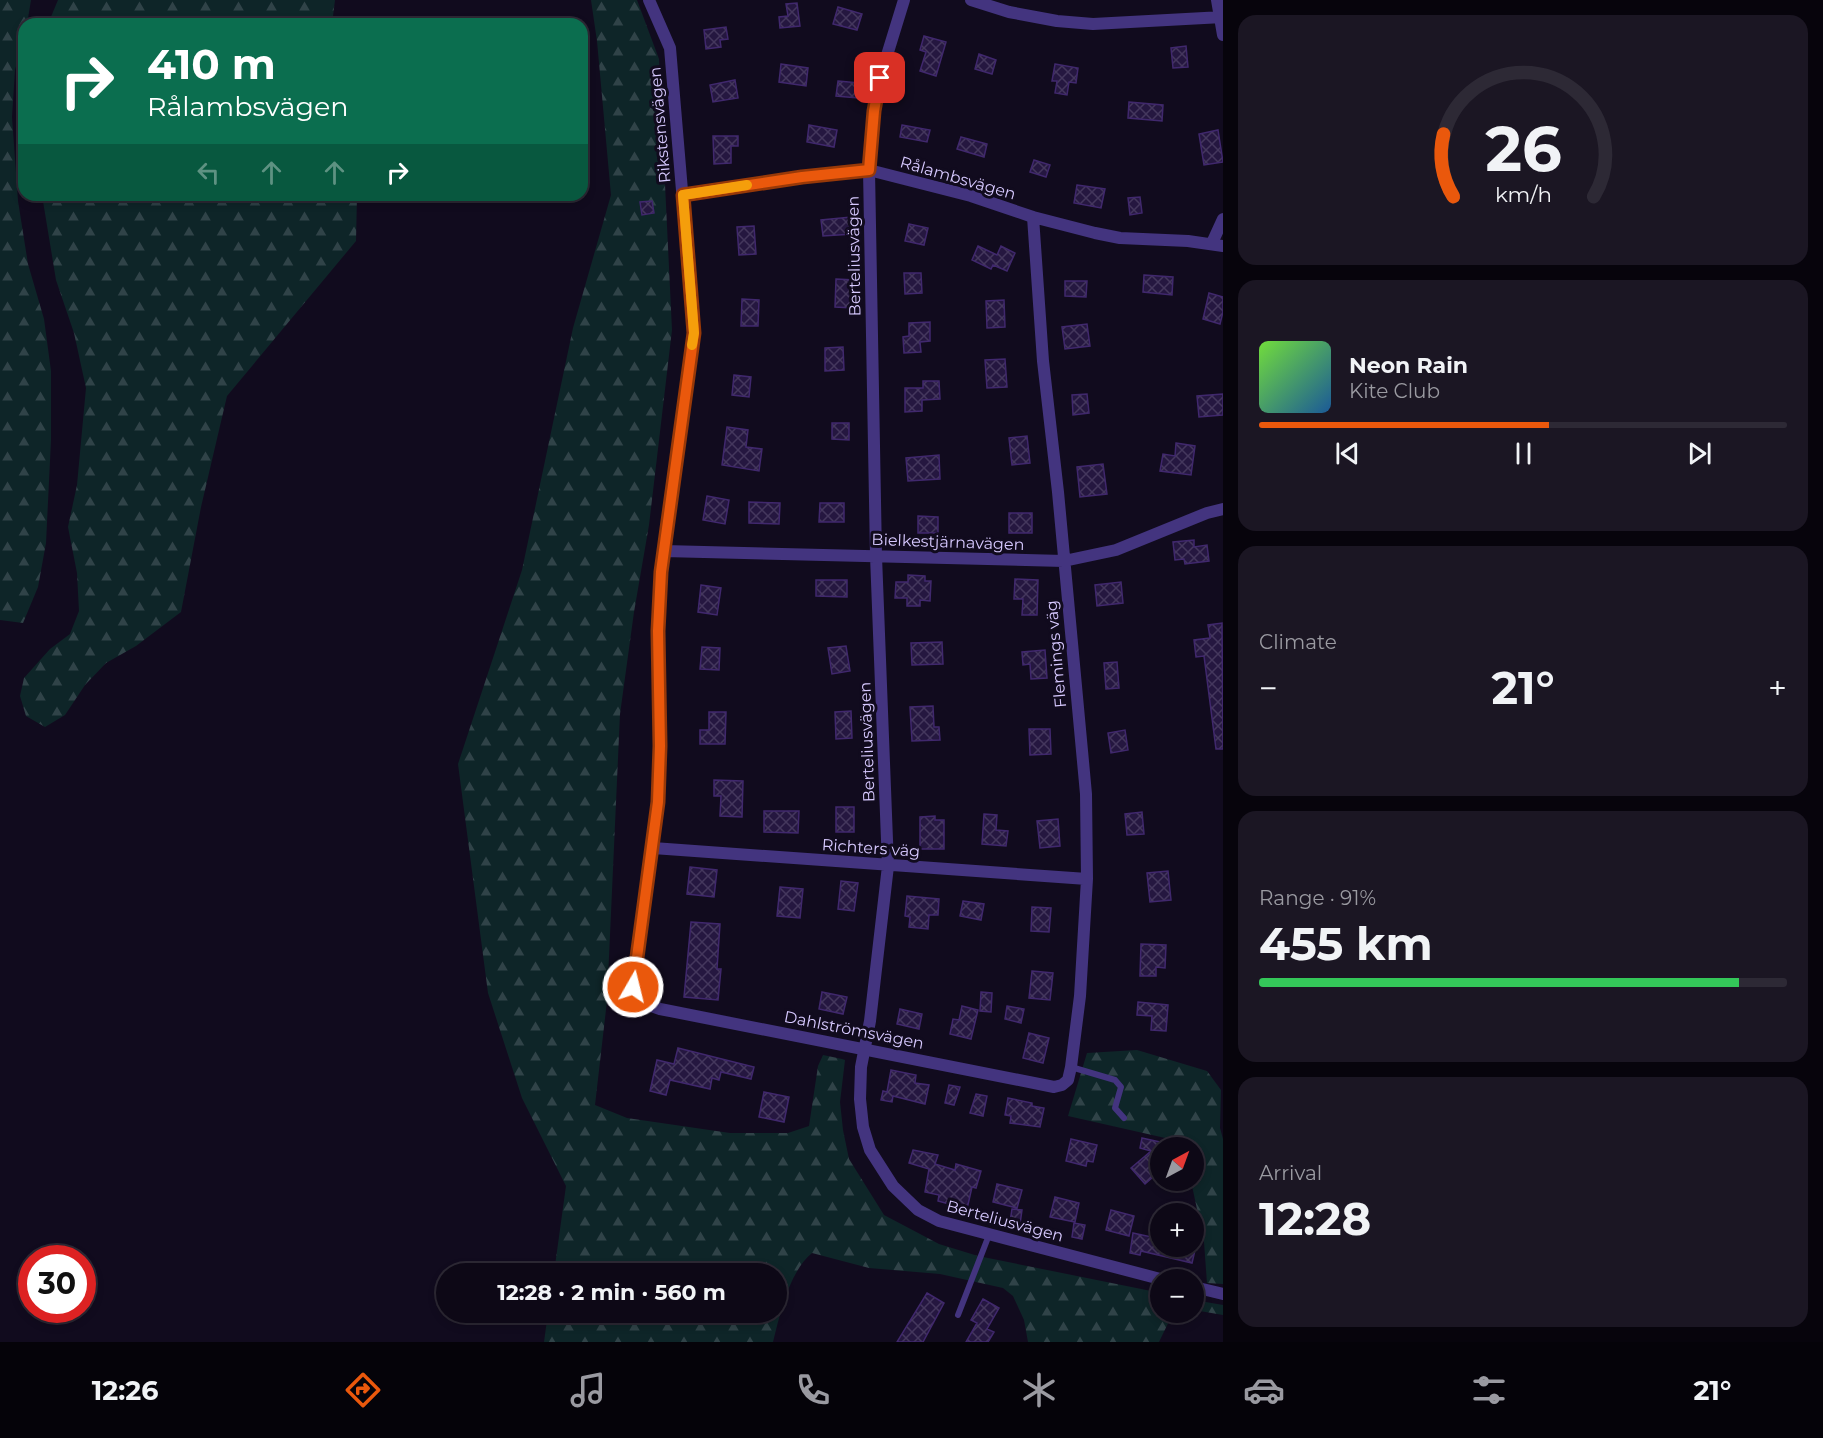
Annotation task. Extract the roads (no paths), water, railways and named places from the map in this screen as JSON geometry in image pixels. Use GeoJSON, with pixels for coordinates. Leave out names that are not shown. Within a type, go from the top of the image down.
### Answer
{"type":"FeatureCollection","features":[{"type":"Feature","properties":{"kind":"street","name":"Rikstensvägen"},"geometry":{"type":"LineString","coordinates":[[640,1002],[633,987],[653,848],[659,769],[658,631],[664,551],[694,333],[670,48],[649,0]]}},
{"type":"Feature","properties":{"kind":"street","name":"Berteliusvägen"},"geometry":{"type":"LineString","coordinates":[[903,0],[878,89],[869,170],[876,556],[888,866],[870,1022],[864,1049],[860,1099],[863,1127],[870,1150],[893,1186],[918,1210],[939,1221],[1150,1276]]}},
{"type":"Feature","properties":{"kind":"street"},"geometry":{"type":"LineString","coordinates":[[971,0],[1009,12],[1057,21],[1084,23],[1221,17]]}},
{"type":"Feature","properties":{"kind":"street"},"geometry":{"type":"LineString","coordinates":[[1217,0],[1223,35]]}},
{"type":"Feature","properties":{"kind":"street","name":"Rålambsvägen"},"geometry":{"type":"LineString","coordinates":[[683,195],[802,177],[869,170],[970,196],[1033,217],[1120,238],[1217,245]]}},
{"type":"Feature","properties":{"kind":"street","name":"Flemings väg"},"geometry":{"type":"LineString","coordinates":[[1033,217],[1043,361],[1086,794],[1087,879],[1080,996],[1071,1067],[1068,1080],[1062,1085]]}},
{"type":"Feature","properties":{"kind":"street"},"geometry":{"type":"LineString","coordinates":[[1217,245],[1223,219]]}},
{"type":"Feature","properties":{"kind":"street","name":"Bielkestjärnavägen"},"geometry":{"type":"LineString","coordinates":[[664,551],[1064,561],[1116,549],[1207,513],[1223,509]]}},
{"type":"Feature","properties":{"kind":"street","name":"Richters väg"},"geometry":{"type":"LineString","coordinates":[[653,848],[1087,879]]}},
{"type":"Feature","properties":{"kind":"street","name":"Dahlströmsvägen"},"geometry":{"type":"LineString","coordinates":[[640,1002],[660,1009],[1054,1087],[1062,1085]]}},
{"type":"Feature","properties":{"kind":"street"},"geometry":{"type":"LineString","coordinates":[[1204,1289],[1223,1294]]}},
{"type":"Feature","properties":{"kind":"lane"},"geometry":{"type":"LineString","coordinates":[[1071,1067],[1115,1080],[1121,1087],[1116,1108],[1124,1118]]}},
{"type":"Feature","properties":{"kind":"lane"},"geometry":{"type":"LineString","coordinates":[[958,1315],[989,1235]]}}]}
